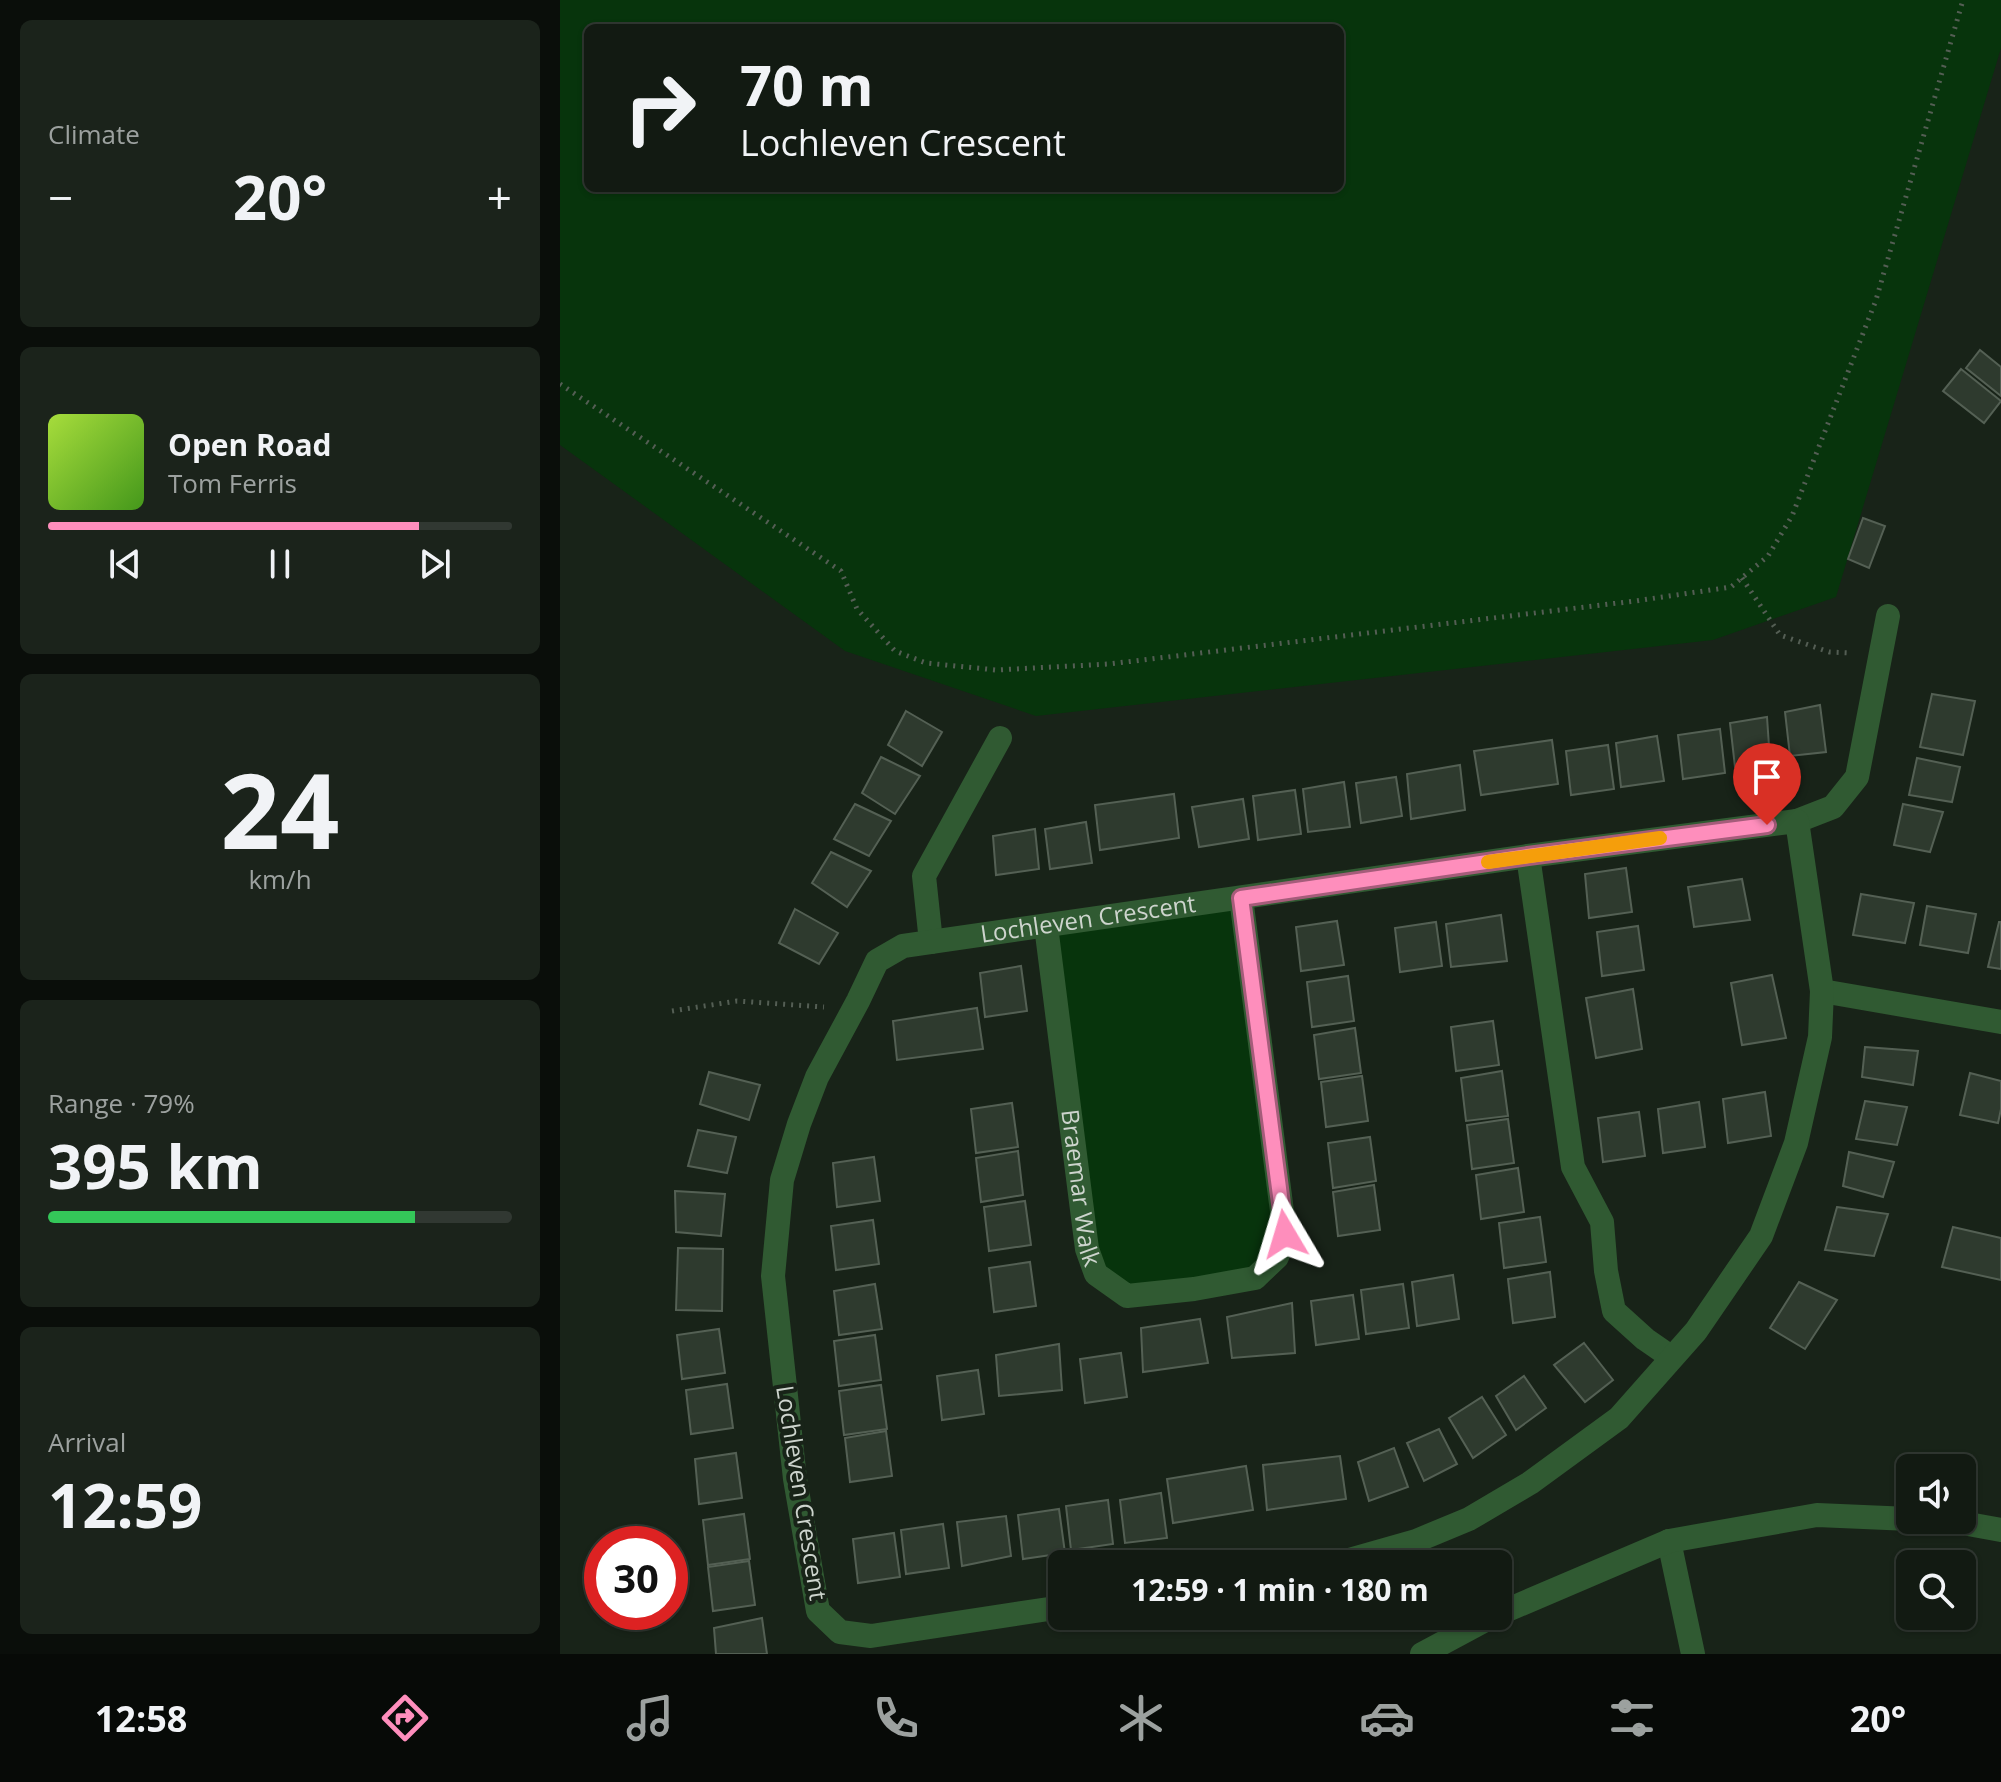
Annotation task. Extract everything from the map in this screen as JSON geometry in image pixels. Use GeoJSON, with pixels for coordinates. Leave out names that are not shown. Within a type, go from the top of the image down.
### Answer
{"type":"FeatureCollection","features":[{"type":"Feature","properties":{"kind":"street","name":"Lochleven Crescent"},"geometry":{"type":"LineString","coordinates":[[1048,1609],[871,1636],[840,1632],[818,1611],[795,1479],[773,1276],[782,1180],[799,1124],[817,1077],[877,961],[903,946],[1528,856],[1797,821],[1833,807],[1857,777],[1888,616]]}},
{"type":"Feature","properties":{"kind":"street"},"geometry":{"type":"LineString","coordinates":[[931,942],[924,876],[1000,738]]}},
{"type":"Feature","properties":{"kind":"street"},"geometry":{"type":"LineString","coordinates":[[1384,1550],[1416,1541],[1469,1519],[1530,1483],[1619,1418],[1696,1331],[1761,1236],[1796,1143],[1820,1037],[1822,991],[1797,821]]}},
{"type":"Feature","properties":{"kind":"street"},"geometry":{"type":"LineString","coordinates":[[1528,856],[1573,1167],[1602,1222],[1606,1271],[1614,1311],[1671,1357]]}},
{"type":"Feature","properties":{"kind":"street","name":"Braemar Walk"},"geometry":{"type":"LineString","coordinates":[[1046,926],[1087,1249],[1096,1274],[1127,1296],[1194,1289],[1255,1278],[1277,1257],[1285,1234],[1241,898]]}},
{"type":"Feature","properties":{"kind":"street"},"geometry":{"type":"LineString","coordinates":[[1822,991],[2001,1022]]}},
{"type":"Feature","properties":{"kind":"street"},"geometry":{"type":"LineString","coordinates":[[1512,1608],[1669,1541],[1817,1515],[1896,1518]]}},
{"type":"Feature","properties":{"kind":"street"},"geometry":{"type":"LineString","coordinates":[[1976,1525],[2001,1530]]}},
{"type":"Feature","properties":{"kind":"street"},"geometry":{"type":"LineString","coordinates":[[1669,1541],[1693,1654]]}},
{"type":"Feature","properties":{"kind":"street"},"geometry":{"type":"LineString","coordinates":[[1422,1654],[1467,1630]]}},
{"type":"Feature","properties":{"kind":"path"},"geometry":{"type":"LineString","coordinates":[[560,384],[841,571],[857,609],[895,651],[926,663],[996,670],[1109,664],[1731,587],[1768,556],[1792,516],[1876,300],[1963,0]]}},
{"type":"Feature","properties":{"kind":"path"},"geometry":{"type":"LineString","coordinates":[[1742,578],[1780,635],[1829,652],[1881,654]]}},
{"type":"Feature","properties":{"kind":"path"},"geometry":{"type":"LineString","coordinates":[[672,1011],[737,1001],[829,1007]]}},
{"type":"Feature","properties":{"kind":"green space"},"geometry":{"type":"Polygon","coordinates":[[[560,0],[2001,0],[2001,48],[1836,597],[1713,640],[1036,716],[845,651],[560,445],[560,0]]]}},
{"type":"Feature","properties":{"kind":"green space"},"geometry":{"type":"Polygon","coordinates":[[[1241,898],[1285,1234],[1255,1278],[1127,1296],[1096,1274],[1050,931],[1241,898]]]}},
{"type":"Feature","properties":{"kind":"building"},"geometry":{"type":"Polygon","coordinates":[[[1980,350],[2001,367],[2001,396],[1966,368],[1980,350]]]}},
{"type":"Feature","properties":{"kind":"building"},"geometry":{"type":"Polygon","coordinates":[[[1961,369],[2001,401],[1984,423],[1943,391],[1961,369]]]}},
{"type":"Feature","properties":{"kind":"building"},"geometry":{"type":"Polygon","coordinates":[[[1863,518],[1885,526],[1869,568],[1848,559],[1863,518]]]}},
{"type":"Feature","properties":{"kind":"building"},"geometry":{"type":"Polygon","coordinates":[[[1932,694],[1975,701],[1963,755],[1920,747],[1932,694]]]}},
{"type":"Feature","properties":{"kind":"building"},"geometry":{"type":"Polygon","coordinates":[[[1820,705],[1826,752],[1790,756],[1785,712],[1820,705]]]}},
{"type":"Feature","properties":{"kind":"building"},"geometry":{"type":"Polygon","coordinates":[[[906,711],[942,732],[922,766],[888,745],[906,711]]]}},
{"type":"Feature","properties":{"kind":"building"},"geometry":{"type":"Polygon","coordinates":[[[1767,717],[1770,761],[1735,767],[1730,723],[1767,717]]]}},
{"type":"Feature","properties":{"kind":"building"},"geometry":{"type":"Polygon","coordinates":[[[1720,729],[1725,773],[1683,779],[1678,735],[1720,729]]]}},
{"type":"Feature","properties":{"kind":"building"},"geometry":{"type":"Polygon","coordinates":[[[1657,736],[1664,781],[1621,787],[1616,743],[1657,736]]]}},
{"type":"Feature","properties":{"kind":"building"},"geometry":{"type":"Polygon","coordinates":[[[1552,740],[1558,784],[1481,795],[1474,751],[1552,740]]]}},
{"type":"Feature","properties":{"kind":"building"},"geometry":{"type":"Polygon","coordinates":[[[1608,745],[1614,789],[1571,795],[1566,751],[1608,745]]]}},
{"type":"Feature","properties":{"kind":"building"},"geometry":{"type":"Polygon","coordinates":[[[881,757],[920,776],[895,814],[862,793],[881,757]]]}},
{"type":"Feature","properties":{"kind":"building"},"geometry":{"type":"Polygon","coordinates":[[[1917,758],[1960,767],[1952,802],[1909,795],[1917,758]]]}},
{"type":"Feature","properties":{"kind":"building"},"geometry":{"type":"Polygon","coordinates":[[[1460,765],[1465,810],[1411,819],[1407,774],[1460,765]]]}},
{"type":"Feature","properties":{"kind":"building"},"geometry":{"type":"Polygon","coordinates":[[[1396,777],[1402,816],[1361,823],[1356,783],[1396,777]]]}},
{"type":"Feature","properties":{"kind":"building"},"geometry":{"type":"Polygon","coordinates":[[[1344,782],[1350,827],[1308,832],[1303,789],[1344,782]]]}},
{"type":"Feature","properties":{"kind":"building"},"geometry":{"type":"Polygon","coordinates":[[[1295,790],[1301,834],[1258,840],[1253,796],[1295,790]]]}},
{"type":"Feature","properties":{"kind":"building"},"geometry":{"type":"Polygon","coordinates":[[[1174,794],[1179,838],[1100,850],[1095,805],[1174,794]]]}},
{"type":"Feature","properties":{"kind":"building"},"geometry":{"type":"Polygon","coordinates":[[[1243,799],[1249,839],[1199,847],[1192,807],[1243,799]]]}},
{"type":"Feature","properties":{"kind":"building"},"geometry":{"type":"Polygon","coordinates":[[[855,804],[891,821],[869,856],[834,839],[855,804]]]}},
{"type":"Feature","properties":{"kind":"building"},"geometry":{"type":"Polygon","coordinates":[[[1903,804],[1943,812],[1930,852],[1894,845],[1903,804]]]}},
{"type":"Feature","properties":{"kind":"building"},"geometry":{"type":"Polygon","coordinates":[[[1086,822],[1092,863],[1050,869],[1045,829],[1086,822]]]}},
{"type":"Feature","properties":{"kind":"building"},"geometry":{"type":"Polygon","coordinates":[[[1035,829],[1039,869],[996,875],[993,836],[1035,829]]]}},
{"type":"Feature","properties":{"kind":"building"},"geometry":{"type":"Polygon","coordinates":[[[831,852],[871,871],[847,907],[812,883],[831,852]]]}},
{"type":"Feature","properties":{"kind":"building"},"geometry":{"type":"Polygon","coordinates":[[[1626,868],[1632,912],[1589,918],[1585,874],[1626,868]]]}},
{"type":"Feature","properties":{"kind":"building"},"geometry":{"type":"Polygon","coordinates":[[[1742,879],[1750,920],[1694,927],[1688,887],[1742,879]]]}},
{"type":"Feature","properties":{"kind":"building"},"geometry":{"type":"Polygon","coordinates":[[[1861,894],[1914,903],[1905,943],[1853,935],[1861,894]]]}},
{"type":"Feature","properties":{"kind":"building"},"geometry":{"type":"Polygon","coordinates":[[[1927,906],[1976,914],[1968,953],[1920,945],[1927,906]]]}},
{"type":"Feature","properties":{"kind":"building"},"geometry":{"type":"Polygon","coordinates":[[[795,909],[838,933],[819,964],[779,943],[795,909]]]}},
{"type":"Feature","properties":{"kind":"building"},"geometry":{"type":"Polygon","coordinates":[[[1501,915],[1507,961],[1451,967],[1446,924],[1501,915]]]}},
{"type":"Feature","properties":{"kind":"building"},"geometry":{"type":"Polygon","coordinates":[[[1337,921],[1344,965],[1301,971],[1296,927],[1337,921]]]}},
{"type":"Feature","properties":{"kind":"building"},"geometry":{"type":"Polygon","coordinates":[[[1436,922],[1442,966],[1400,972],[1395,928],[1436,922]]]}},
{"type":"Feature","properties":{"kind":"building"},"geometry":{"type":"Polygon","coordinates":[[[2001,922],[2001,969],[1988,967],[2001,922]]]}},
{"type":"Feature","properties":{"kind":"building"},"geometry":{"type":"Polygon","coordinates":[[[1638,926],[1644,970],[1602,976],[1597,932],[1638,926]]]}},
{"type":"Feature","properties":{"kind":"building"},"geometry":{"type":"Polygon","coordinates":[[[1021,966],[1027,1011],[985,1017],[980,973],[1021,966]]]}},
{"type":"Feature","properties":{"kind":"building"},"geometry":{"type":"Polygon","coordinates":[[[1772,975],[1786,1038],[1742,1045],[1731,983],[1772,975]]]}},
{"type":"Feature","properties":{"kind":"building"},"geometry":{"type":"Polygon","coordinates":[[[1348,976],[1354,1021],[1312,1027],[1307,982],[1348,976]]]}},
{"type":"Feature","properties":{"kind":"building"},"geometry":{"type":"Polygon","coordinates":[[[1633,989],[1642,1049],[1596,1058],[1586,998],[1633,989]]]}},
{"type":"Feature","properties":{"kind":"building"},"geometry":{"type":"Polygon","coordinates":[[[977,1008],[983,1049],[897,1060],[893,1021],[977,1008]]]}},
{"type":"Feature","properties":{"kind":"building"},"geometry":{"type":"Polygon","coordinates":[[[1493,1021],[1499,1065],[1456,1071],[1451,1027],[1493,1021]]]}},
{"type":"Feature","properties":{"kind":"building"},"geometry":{"type":"Polygon","coordinates":[[[1355,1028],[1361,1073],[1319,1079],[1314,1035],[1355,1028]]]}},
{"type":"Feature","properties":{"kind":"building"},"geometry":{"type":"Polygon","coordinates":[[[1865,1047],[1918,1051],[1913,1085],[1862,1077],[1865,1047]]]}},
{"type":"Feature","properties":{"kind":"building"},"geometry":{"type":"Polygon","coordinates":[[[1502,1071],[1508,1116],[1466,1121],[1461,1078],[1502,1071]]]}},
{"type":"Feature","properties":{"kind":"building"},"geometry":{"type":"Polygon","coordinates":[[[709,1072],[760,1085],[749,1120],[700,1104],[709,1072]]]}},
{"type":"Feature","properties":{"kind":"building"},"geometry":{"type":"Polygon","coordinates":[[[1970,1073],[2001,1081],[1998,1123],[1960,1115],[1970,1073]]]}},
{"type":"Feature","properties":{"kind":"building"},"geometry":{"type":"Polygon","coordinates":[[[1362,1076],[1368,1121],[1326,1127],[1321,1082],[1362,1076]]]}},
{"type":"Feature","properties":{"kind":"building"},"geometry":{"type":"Polygon","coordinates":[[[1765,1092],[1771,1136],[1728,1143],[1723,1099],[1765,1092]]]}},
{"type":"Feature","properties":{"kind":"building"},"geometry":{"type":"Polygon","coordinates":[[[1865,1101],[1907,1107],[1897,1145],[1856,1139],[1865,1101]]]}},
{"type":"Feature","properties":{"kind":"building"},"geometry":{"type":"Polygon","coordinates":[[[1699,1102],[1705,1147],[1663,1153],[1658,1109],[1699,1102]]]}},
{"type":"Feature","properties":{"kind":"building"},"geometry":{"type":"Polygon","coordinates":[[[1012,1103],[1018,1147],[976,1153],[971,1109],[1012,1103]]]}},
{"type":"Feature","properties":{"kind":"building"},"geometry":{"type":"Polygon","coordinates":[[[1639,1112],[1645,1156],[1603,1162],[1598,1118],[1639,1112]]]}},
{"type":"Feature","properties":{"kind":"building"},"geometry":{"type":"Polygon","coordinates":[[[1508,1119],[1514,1163],[1472,1169],[1467,1125],[1508,1119]]]}},
{"type":"Feature","properties":{"kind":"building"},"geometry":{"type":"Polygon","coordinates":[[[698,1130],[736,1137],[727,1173],[688,1166],[698,1130]]]}},
{"type":"Feature","properties":{"kind":"building"},"geometry":{"type":"Polygon","coordinates":[[[1370,1137],[1376,1181],[1333,1188],[1328,1143],[1370,1137]]]}},
{"type":"Feature","properties":{"kind":"building"},"geometry":{"type":"Polygon","coordinates":[[[1018,1151],[1023,1195],[981,1202],[976,1158],[1018,1151]]]}},
{"type":"Feature","properties":{"kind":"building"},"geometry":{"type":"Polygon","coordinates":[[[1849,1152],[1894,1162],[1883,1197],[1843,1186],[1849,1152]]]}},
{"type":"Feature","properties":{"kind":"building"},"geometry":{"type":"Polygon","coordinates":[[[874,1157],[880,1201],[837,1207],[833,1163],[874,1157]]]}},
{"type":"Feature","properties":{"kind":"building"},"geometry":{"type":"Polygon","coordinates":[[[1518,1168],[1524,1212],[1481,1219],[1476,1175],[1518,1168]]]}},
{"type":"Feature","properties":{"kind":"building"},"geometry":{"type":"Polygon","coordinates":[[[1374,1185],[1380,1230],[1338,1236],[1333,1192],[1374,1185]]]}},
{"type":"Feature","properties":{"kind":"building"},"geometry":{"type":"Polygon","coordinates":[[[675,1191],[725,1194],[721,1236],[676,1232],[675,1191]]]}},
{"type":"Feature","properties":{"kind":"building"},"geometry":{"type":"Polygon","coordinates":[[[1025,1201],[1031,1245],[989,1251],[984,1207],[1025,1201]]]}},
{"type":"Feature","properties":{"kind":"building"},"geometry":{"type":"Polygon","coordinates":[[[1837,1207],[1888,1214],[1874,1256],[1825,1250],[1837,1207]]]}},
{"type":"Feature","properties":{"kind":"building"},"geometry":{"type":"Polygon","coordinates":[[[1540,1217],[1546,1262],[1504,1268],[1499,1223],[1540,1217]]]}},
{"type":"Feature","properties":{"kind":"building"},"geometry":{"type":"Polygon","coordinates":[[[873,1220],[879,1264],[836,1270],[831,1226],[873,1220]]]}},
{"type":"Feature","properties":{"kind":"building"},"geometry":{"type":"Polygon","coordinates":[[[1953,1227],[2001,1238],[2001,1280],[1942,1267],[1953,1227]]]}},
{"type":"Feature","properties":{"kind":"building"},"geometry":{"type":"Polygon","coordinates":[[[678,1248],[723,1249],[722,1311],[676,1310],[678,1248]]]}},
{"type":"Feature","properties":{"kind":"building"},"geometry":{"type":"Polygon","coordinates":[[[1030,1262],[1036,1306],[994,1312],[989,1268],[1030,1262]]]}},
{"type":"Feature","properties":{"kind":"building"},"geometry":{"type":"Polygon","coordinates":[[[1550,1272],[1555,1317],[1513,1323],[1508,1279],[1550,1272]]]}},
{"type":"Feature","properties":{"kind":"building"},"geometry":{"type":"Polygon","coordinates":[[[1453,1275],[1459,1319],[1417,1326],[1412,1282],[1453,1275]]]}},
{"type":"Feature","properties":{"kind":"building"},"geometry":{"type":"Polygon","coordinates":[[[1799,1282],[1837,1300],[1805,1349],[1770,1328],[1799,1282]]]}},
{"type":"Feature","properties":{"kind":"building"},"geometry":{"type":"Polygon","coordinates":[[[875,1284],[882,1329],[839,1335],[834,1291],[875,1284]]]}},
{"type":"Feature","properties":{"kind":"building"},"geometry":{"type":"Polygon","coordinates":[[[1403,1284],[1409,1328],[1366,1334],[1361,1290],[1403,1284]]]}},
{"type":"Feature","properties":{"kind":"building"},"geometry":{"type":"Polygon","coordinates":[[[1353,1295],[1359,1339],[1316,1345],[1311,1301],[1353,1295]]]}},
{"type":"Feature","properties":{"kind":"building"},"geometry":{"type":"Polygon","coordinates":[[[1292,1303],[1295,1353],[1232,1358],[1227,1317],[1292,1303]]]}},
{"type":"Feature","properties":{"kind":"building"},"geometry":{"type":"Polygon","coordinates":[[[1200,1319],[1208,1363],[1143,1372],[1141,1328],[1200,1319]]]}},
{"type":"Feature","properties":{"kind":"building"},"geometry":{"type":"Polygon","coordinates":[[[719,1329],[725,1373],[682,1379],[677,1335],[719,1329]]]}},
{"type":"Feature","properties":{"kind":"building"},"geometry":{"type":"Polygon","coordinates":[[[875,1335],[881,1380],[839,1386],[834,1341],[875,1335]]]}},
{"type":"Feature","properties":{"kind":"building"},"geometry":{"type":"Polygon","coordinates":[[[1584,1343],[1613,1380],[1585,1402],[1554,1365],[1584,1343]]]}},
{"type":"Feature","properties":{"kind":"building"},"geometry":{"type":"Polygon","coordinates":[[[1059,1344],[1062,1390],[999,1396],[996,1355],[1059,1344]]]}},
{"type":"Feature","properties":{"kind":"building"},"geometry":{"type":"Polygon","coordinates":[[[1121,1353],[1127,1397],[1085,1403],[1080,1359],[1121,1353]]]}},
{"type":"Feature","properties":{"kind":"building"},"geometry":{"type":"Polygon","coordinates":[[[978,1370],[984,1414],[942,1420],[937,1376],[978,1370]]]}},
{"type":"Feature","properties":{"kind":"building"},"geometry":{"type":"Polygon","coordinates":[[[1524,1376],[1546,1408],[1516,1430],[1496,1396],[1524,1376]]]}},
{"type":"Feature","properties":{"kind":"building"},"geometry":{"type":"Polygon","coordinates":[[[727,1384],[733,1428],[691,1434],[686,1390],[727,1384]]]}},
{"type":"Feature","properties":{"kind":"building"},"geometry":{"type":"Polygon","coordinates":[[[881,1385],[887,1429],[844,1435],[839,1391],[881,1385]]]}},
{"type":"Feature","properties":{"kind":"building"},"geometry":{"type":"Polygon","coordinates":[[[1482,1397],[1506,1435],[1473,1458],[1449,1418],[1482,1397]]]}},
{"type":"Feature","properties":{"kind":"building"},"geometry":{"type":"Polygon","coordinates":[[[1439,1429],[1457,1464],[1424,1481],[1407,1443],[1439,1429]]]}},
{"type":"Feature","properties":{"kind":"building"},"geometry":{"type":"Polygon","coordinates":[[[886,1431],[892,1476],[850,1482],[845,1438],[886,1431]]]}},
{"type":"Feature","properties":{"kind":"building"},"geometry":{"type":"Polygon","coordinates":[[[1394,1448],[1408,1487],[1369,1501],[1358,1462],[1394,1448]]]}},
{"type":"Feature","properties":{"kind":"building"},"geometry":{"type":"Polygon","coordinates":[[[736,1453],[742,1498],[699,1504],[695,1459],[736,1453]]]}},
{"type":"Feature","properties":{"kind":"building"},"geometry":{"type":"Polygon","coordinates":[[[1340,1456],[1346,1499],[1267,1510],[1263,1465],[1340,1456]]]}},
{"type":"Feature","properties":{"kind":"building"},"geometry":{"type":"Polygon","coordinates":[[[1246,1466],[1253,1510],[1173,1523],[1167,1479],[1246,1466]]]}},
{"type":"Feature","properties":{"kind":"building"},"geometry":{"type":"Polygon","coordinates":[[[1161,1493],[1167,1538],[1125,1543],[1120,1500],[1161,1493]]]}},
{"type":"Feature","properties":{"kind":"building"},"geometry":{"type":"Polygon","coordinates":[[[1108,1500],[1113,1544],[1071,1550],[1066,1506],[1108,1500]]]}},
{"type":"Feature","properties":{"kind":"building"},"geometry":{"type":"Polygon","coordinates":[[[1059,1509],[1065,1550],[1048,1550],[1048,1555],[1023,1559],[1018,1515],[1059,1509]]]}},
{"type":"Feature","properties":{"kind":"building"},"geometry":{"type":"Polygon","coordinates":[[[744,1514],[750,1559],[708,1565],[703,1520],[744,1514]]]}},
{"type":"Feature","properties":{"kind":"building"},"geometry":{"type":"Polygon","coordinates":[[[1006,1516],[1011,1556],[962,1566],[957,1522],[1006,1516]]]}},
{"type":"Feature","properties":{"kind":"building"},"geometry":{"type":"Polygon","coordinates":[[[943,1524],[949,1568],[906,1574],[901,1530],[943,1524]]]}},
{"type":"Feature","properties":{"kind":"building"},"geometry":{"type":"Polygon","coordinates":[[[894,1533],[900,1577],[858,1583],[853,1539],[894,1533]]]}},
{"type":"Feature","properties":{"kind":"building"},"geometry":{"type":"Polygon","coordinates":[[[749,1561],[755,1605],[713,1611],[708,1567],[749,1561]]]}},
{"type":"Feature","properties":{"kind":"building"},"geometry":{"type":"Polygon","coordinates":[[[762,1618],[767,1654],[716,1654],[714,1628],[762,1618]]]}},
{"type":"Feature","properties":{"kind":"slow traffic"},"geometry":{"type":"LineString","coordinates":[[1488,862],[1660,838]]}},
{"type":"Feature","properties":{"kind":"route"},"geometry":{"type":"LineString","coordinates":[[1285,1234],[1241,898],[1767,825]]}}]}
